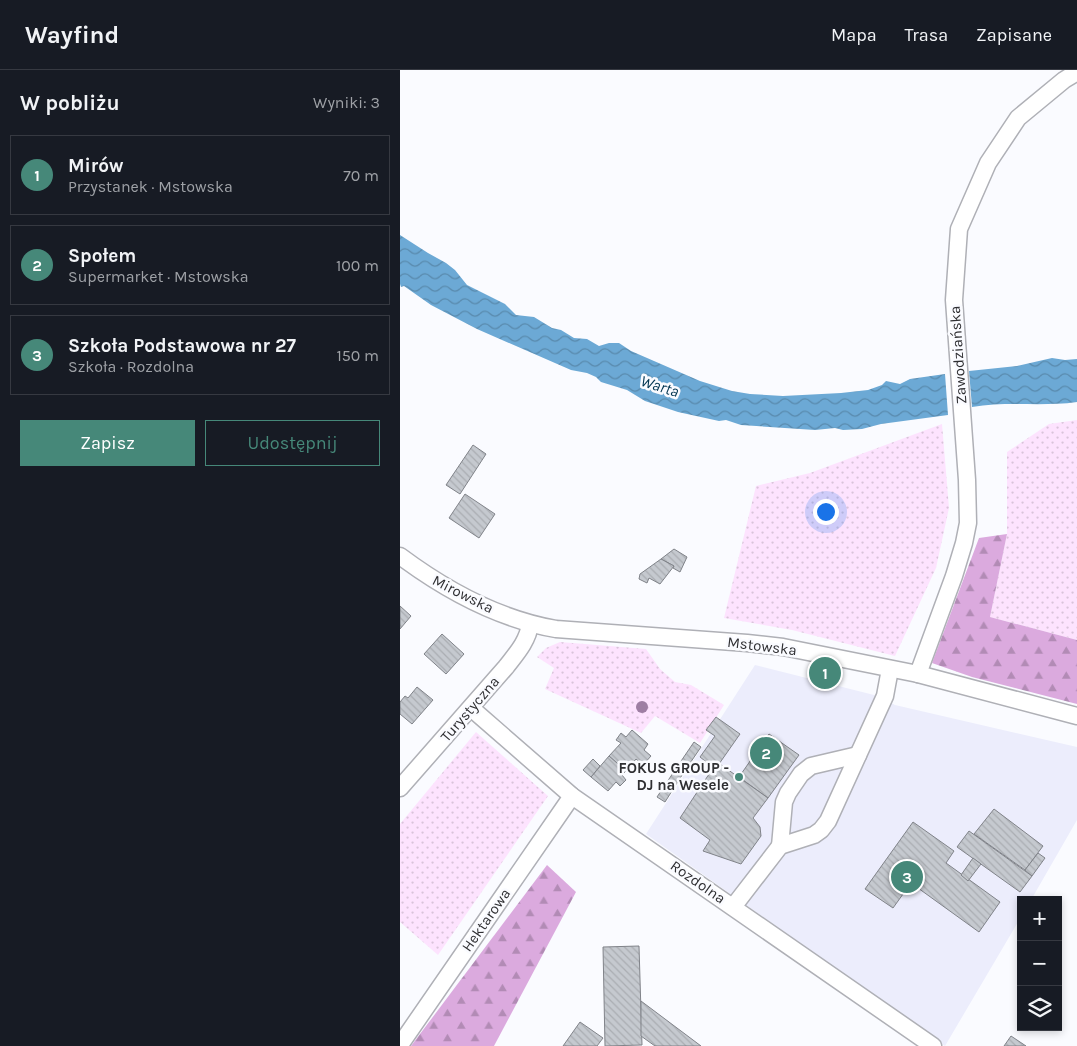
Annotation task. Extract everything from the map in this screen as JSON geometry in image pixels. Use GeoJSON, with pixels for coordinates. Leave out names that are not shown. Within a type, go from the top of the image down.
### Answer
{"type":"FeatureCollection","features":[{"type":"Feature","properties":{"kind":"street","name":"Zawodziańska"},"geometry":{"type":"LineString","coordinates":[[918,674],[964,543],[968,523],[968,480],[954,300],[959,229],[988,164],[1018,118],[1064,80],[1077,72]]}},
{"type":"Feature","properties":{"kind":"street","name":"Mirowska"},"geometry":{"type":"LineString","coordinates":[[400,556],[453,592],[481,606],[530,624]]}},
{"type":"Feature","properties":{"kind":"street","name":"Mstowska"},"geometry":{"type":"LineString","coordinates":[[530,624],[556,629],[774,646],[918,674],[1077,716]]}},
{"type":"Feature","properties":{"kind":"street","name":"Turystyczna"},"geometry":{"type":"LineString","coordinates":[[400,788],[517,653],[528,633],[530,624]]}},
{"type":"Feature","properties":{"kind":"street"},"geometry":{"type":"LineString","coordinates":[[780,846],[821,830],[833,811],[885,696],[890,669]]}},
{"type":"Feature","properties":{"kind":"street","name":"Rozdolna"},"geometry":{"type":"LineString","coordinates":[[470,708],[572,796],[933,1046]]}},
{"type":"Feature","properties":{"kind":"street"},"geometry":{"type":"LineString","coordinates":[[733,907],[780,846],[784,802],[788,792],[801,774],[811,766],[858,756]]}},
{"type":"Feature","properties":{"kind":"street","name":"Hektarowa"},"geometry":{"type":"LineString","coordinates":[[400,1045],[572,796]]}},
{"type":"Feature","properties":{"kind":"shaded area"},"geometry":{"type":"Polygon","coordinates":[[[1077,420],[1077,640],[990,617],[1007,534],[1007,452],[1049,424],[1077,420]]]}},
{"type":"Feature","properties":{"kind":"shaded area"},"geometry":{"type":"Polygon","coordinates":[[[942,424],[949,508],[936,568],[895,656],[792,630],[724,618],[756,486],[810,473],[942,424]]]}},
{"type":"Feature","properties":{"kind":"shaded area"},"geometry":{"type":"Polygon","coordinates":[[[560,642],[646,649],[660,669],[675,682],[691,685],[724,705],[700,743],[655,716],[641,733],[545,689],[554,668],[537,657],[546,648],[560,642]]]}},
{"type":"Feature","properties":{"kind":"shaded area"},"geometry":{"type":"Polygon","coordinates":[[[755,665],[878,696],[895,705],[1077,747],[1077,820],[1033,896],[1017,896],[1017,924],[945,1046],[646,834],[755,665]]]}},
{"type":"Feature","properties":{"kind":"shaded area"},"geometry":{"type":"Polygon","coordinates":[[[476,732],[548,796],[438,955],[400,922],[400,824],[476,732]]]}},
{"type":"Feature","properties":{"kind":"green space"},"geometry":{"type":"Polygon","coordinates":[[[1007,534],[990,617],[1077,640],[1077,704],[972,677],[932,663],[979,538],[1007,534]]]}},
{"type":"Feature","properties":{"kind":"green space"},"geometry":{"type":"Polygon","coordinates":[[[547,865],[576,892],[494,1046],[411,1046],[547,865]]]}},
{"type":"Feature","properties":{"kind":"water","name":"Warta"},"geometry":{"type":"Polygon","coordinates":[[[400,235],[446,263],[455,270],[467,285],[505,304],[516,315],[534,317],[574,338],[587,339],[599,346],[619,343],[631,351],[700,381],[732,391],[783,396],[868,390],[882,385],[886,381],[900,384],[910,379],[945,374],[948,415],[881,424],[862,429],[843,430],[835,428],[815,430],[741,425],[726,420],[719,421],[678,412],[645,401],[627,390],[601,382],[596,377],[587,373],[571,370],[477,329],[431,305],[404,286],[401,287],[400,235]]]}},
{"type":"Feature","properties":{"kind":"water"},"geometry":{"type":"Polygon","coordinates":[[[1052,358],[1077,359],[1077,402],[998,404],[972,407],[969,371],[1017,366],[1052,358]]]}},
{"type":"Feature","properties":{"kind":"building"},"geometry":{"type":"Polygon","coordinates":[[[473,445],[486,454],[460,494],[446,485],[473,445]]]}},
{"type":"Feature","properties":{"kind":"building"},"geometry":{"type":"Polygon","coordinates":[[[465,494],[495,514],[479,538],[449,518],[465,494]]]}},
{"type":"Feature","properties":{"kind":"building"},"geometry":{"type":"Polygon","coordinates":[[[674,549],[687,557],[680,572],[673,568],[674,566],[661,559],[674,549]]]}},
{"type":"Feature","properties":{"kind":"building"},"geometry":{"type":"Polygon","coordinates":[[[661,559],[674,566],[660,584],[649,578],[647,583],[639,579],[640,574],[661,559]]]}},
{"type":"Feature","properties":{"kind":"building"},"geometry":{"type":"Polygon","coordinates":[[[400,606],[411,616],[400,629],[400,606]]]}},
{"type":"Feature","properties":{"kind":"building"},"geometry":{"type":"Polygon","coordinates":[[[442,634],[464,654],[446,674],[424,654],[442,634]]]}},
{"type":"Feature","properties":{"kind":"building"},"geometry":{"type":"Polygon","coordinates":[[[417,687],[433,700],[412,724],[400,714],[400,702],[405,696],[408,698],[417,687]]]}},
{"type":"Feature","properties":{"kind":"building"},"geometry":{"type":"Polygon","coordinates":[[[716,717],[740,734],[719,764],[717,762],[714,768],[700,757],[715,736],[706,730],[716,717]]]}},
{"type":"Feature","properties":{"kind":"building"},"geometry":{"type":"Polygon","coordinates":[[[632,730],[648,744],[644,750],[651,756],[643,765],[636,759],[626,771],[609,756],[621,743],[616,740],[621,733],[626,737],[632,730]]]}},
{"type":"Feature","properties":{"kind":"building"},"geometry":{"type":"Polygon","coordinates":[[[769,734],[799,755],[768,798],[739,777],[769,734]]]}},
{"type":"Feature","properties":{"kind":"building"},"geometry":{"type":"Polygon","coordinates":[[[694,742],[701,747],[684,772],[677,767],[694,742]]]}},
{"type":"Feature","properties":{"kind":"building"},"geometry":{"type":"Polygon","coordinates":[[[609,756],[626,771],[622,775],[626,780],[620,786],[616,782],[608,791],[591,777],[609,756]]]}},
{"type":"Feature","properties":{"kind":"building"},"geometry":{"type":"Polygon","coordinates":[[[593,759],[600,766],[591,777],[583,770],[593,759]]]}},
{"type":"Feature","properties":{"kind":"building"},"geometry":{"type":"Polygon","coordinates":[[[717,762],[768,798],[753,818],[760,827],[761,836],[741,864],[703,851],[710,840],[680,818],[717,762]]]}},
{"type":"Feature","properties":{"kind":"building"},"geometry":{"type":"Polygon","coordinates":[[[677,767],[684,772],[665,802],[657,797],[677,767]]]}},
{"type":"Feature","properties":{"kind":"building"},"geometry":{"type":"Polygon","coordinates":[[[994,809],[1043,846],[1025,870],[974,834],[994,809]]]}},
{"type":"Feature","properties":{"kind":"building"},"geometry":{"type":"Polygon","coordinates":[[[913,822],[954,851],[946,863],[1000,902],[979,932],[911,883],[893,908],[865,889],[913,822]]]}},
{"type":"Feature","properties":{"kind":"building"},"geometry":{"type":"Polygon","coordinates":[[[969,831],[1032,876],[1020,892],[957,847],[969,831]]]}},
{"type":"Feature","properties":{"kind":"building"},"geometry":{"type":"Polygon","coordinates":[[[1038,853],[1045,858],[1032,876],[1025,870],[1038,853]]]}},
{"type":"Feature","properties":{"kind":"building"},"geometry":{"type":"Polygon","coordinates":[[[973,858],[981,864],[968,881],[961,875],[973,858]]]}},
{"type":"Feature","properties":{"kind":"building"},"geometry":{"type":"Polygon","coordinates":[[[639,946],[642,1045],[605,1046],[603,947],[639,946]]]}},
{"type":"Feature","properties":{"kind":"building"},"geometry":{"type":"Polygon","coordinates":[[[641,1001],[701,1046],[655,1046],[641,1036],[641,1001]]]}},
{"type":"Feature","properties":{"kind":"building"},"geometry":{"type":"Polygon","coordinates":[[[580,1022],[603,1038],[597,1046],[563,1046],[580,1022]]]}},
{"type":"Feature","properties":{"kind":"building"},"geometry":{"type":"Polygon","coordinates":[[[1011,1036],[1026,1046],[1004,1046],[1011,1036]]]}},
{"type":"Feature","properties":{"kind":"place","name":"Mirów"},"geometry":{"type":"Point","coordinates":[825,673]}},
{"type":"Feature","properties":{"kind":"place","name":"Społem"},"geometry":{"type":"Point","coordinates":[766,753]}},
{"type":"Feature","properties":{"kind":"place","name":"FOKUS GROUP - DJ na Wesele"},"geometry":{"type":"Point","coordinates":[739,777]}},
{"type":"Feature","properties":{"kind":"place","name":"Szkoła Podstawowa nr 27"},"geometry":{"type":"Point","coordinates":[907,877]}}]}
